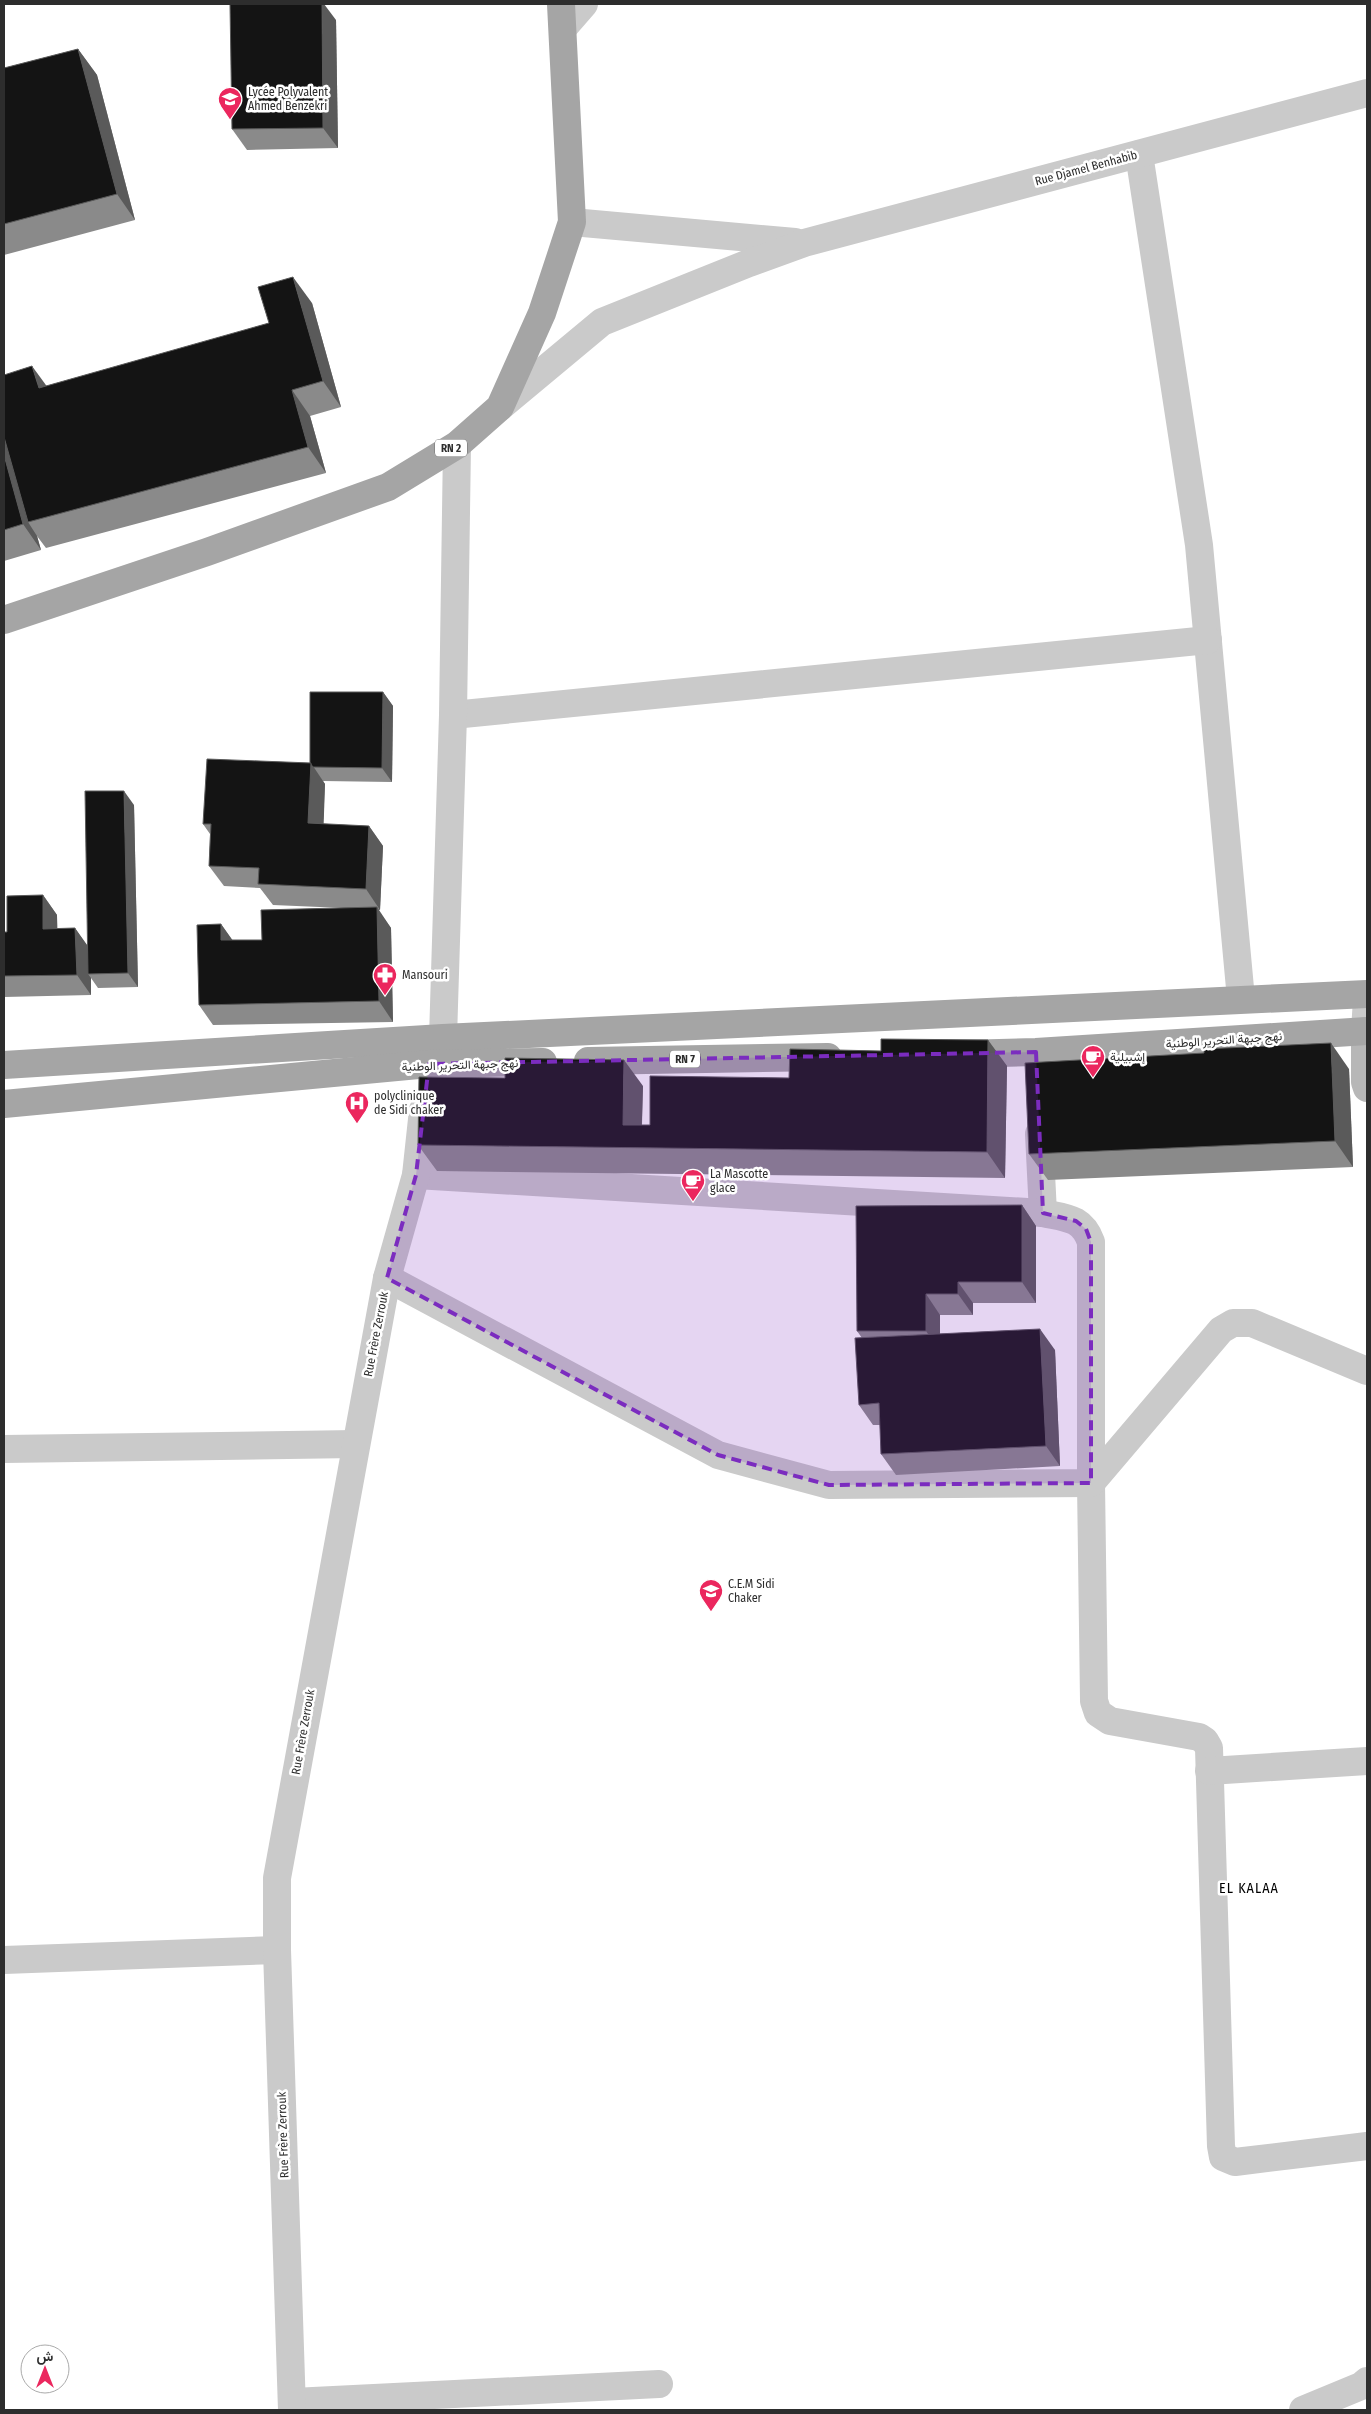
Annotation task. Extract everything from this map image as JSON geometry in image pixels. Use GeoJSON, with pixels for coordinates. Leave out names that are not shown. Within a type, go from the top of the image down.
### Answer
{"type":"FeatureCollection","features":[{"type":"Feature","properties":{"kind":"main road","name":"RN 2"},"geometry":{"type":"LineString","coordinates":[[4,620],[207,552],[388,487],[457,445],[500,407],[542,313],[572,222],[563,16]]}},
{"type":"Feature","properties":{"kind":"main road"},"geometry":{"type":"LineString","coordinates":[[4,1065],[442,1038],[1367,994]]}},
{"type":"Feature","properties":{"kind":"main road"},"geometry":{"type":"LineString","coordinates":[[1366,1031],[1365,1082],[1367,1088]]}},
{"type":"Feature","properties":{"kind":"main road","name":"نهج جبهة التحرير الوطنية"},"geometry":{"type":"LineString","coordinates":[[937,1054],[1036,1052],[1366,1031]]}},
{"type":"Feature","properties":{"kind":"main road","name":"نهج جبهة التحرير الوطنية"},"geometry":{"type":"LineString","coordinates":[[4,1104],[429,1064],[857,1056]]}},
{"type":"Feature","properties":{"kind":"street"},"geometry":{"type":"LineString","coordinates":[[563,16],[584,4]]}},
{"type":"Feature","properties":{"kind":"street","name":"Rue Djamel Benhabib"},"geometry":{"type":"LineString","coordinates":[[804,243],[1367,92]]}},
{"type":"Feature","properties":{"kind":"street"},"geometry":{"type":"LineString","coordinates":[[1139,154],[1199,545],[1241,999]]}},
{"type":"Feature","properties":{"kind":"street"},"geometry":{"type":"LineString","coordinates":[[572,222],[804,243]]}},
{"type":"Feature","properties":{"kind":"street"},"geometry":{"type":"LineString","coordinates":[[500,407],[602,322],[804,243]]}},
{"type":"Feature","properties":{"kind":"street"},"geometry":{"type":"LineString","coordinates":[[442,1038],[454,715],[457,445]]}},
{"type":"Feature","properties":{"kind":"street"},"geometry":{"type":"LineString","coordinates":[[454,715],[1208,640]]}},
{"type":"Feature","properties":{"kind":"street"},"geometry":{"type":"LineString","coordinates":[[1366,1031],[1367,999]]}},
{"type":"Feature","properties":{"kind":"street","name":"Rue Frère Zerrouk"},"geometry":{"type":"LineString","coordinates":[[292,2406],[276,1950],[276,1878],[387,1278],[416,1175],[429,1064],[442,1038]]}},
{"type":"Feature","properties":{"kind":"street"},"geometry":{"type":"LineString","coordinates":[[1036,1052],[1037,1081]]}},
{"type":"Feature","properties":{"kind":"street"},"geometry":{"type":"LineString","coordinates":[[1038,1110],[1043,1213]]}},
{"type":"Feature","properties":{"kind":"street"},"geometry":{"type":"LineString","coordinates":[[416,1175],[1043,1213],[1076,1221],[1086,1229],[1091,1242],[1091,1483],[1094,1701],[1098,1713],[1110,1721],[1199,1737],[1205,1741],[1208,1748],[1220,2136],[1224,2157],[1235,2162],[1367,2146]]}},
{"type":"Feature","properties":{"kind":"street"},"geometry":{"type":"LineString","coordinates":[[387,1278],[718,1455],[829,1485],[1091,1483],[1221,1330],[1233,1323],[1252,1323],[1367,1371]]}},
{"type":"Feature","properties":{"kind":"street"},"geometry":{"type":"LineString","coordinates":[[4,1449],[356,1444]]}},
{"type":"Feature","properties":{"kind":"street"},"geometry":{"type":"LineString","coordinates":[[1209,1771],[1367,1761]]}},
{"type":"Feature","properties":{"kind":"street"},"geometry":{"type":"LineString","coordinates":[[4,1960],[276,1950]]}},
{"type":"Feature","properties":{"kind":"street"},"geometry":{"type":"LineString","coordinates":[[1303,2410],[1361,2386],[1367,2381]]}},
{"type":"Feature","properties":{"kind":"street"},"geometry":{"type":"LineString","coordinates":[[292,2406],[659,2384]]}},
{"type":"Feature","properties":{"kind":"highlighted area"},"geometry":{"type":"Polygon","coordinates":[[[1036,1052],[1043,1213],[1076,1221],[1086,1229],[1091,1242],[1091,1483],[829,1485],[718,1455],[387,1278],[416,1175],[429,1064],[1036,1052]]]}},
{"type":"Feature","properties":{"kind":"building"},"geometry":{"type":"Polygon","coordinates":[[[230,4],[322,4],[323,128],[232,129],[230,4]]]}},
{"type":"Feature","properties":{"kind":"building"},"geometry":{"type":"Polygon","coordinates":[[[78,49],[117,194],[4,224],[4,68],[78,49]]]}},
{"type":"Feature","properties":{"kind":"building"},"geometry":{"type":"Polygon","coordinates":[[[293,277],[323,381],[292,390],[308,447],[28,522],[4,437],[4,375],[32,366],[39,388],[269,323],[258,287],[293,277]]]}},
{"type":"Feature","properties":{"kind":"building"},"geometry":{"type":"Polygon","coordinates":[[[4,455],[23,524],[4,530],[4,455]]]}},
{"type":"Feature","properties":{"kind":"building"},"geometry":{"type":"Polygon","coordinates":[[[310,692],[383,692],[382,768],[313,767],[310,763],[310,692]]]}},
{"type":"Feature","properties":{"kind":"building"},"geometry":{"type":"Polygon","coordinates":[[[207,759],[311,763],[308,823],[369,826],[366,889],[258,884],[259,868],[209,866],[211,824],[203,824],[207,759]]]}},
{"type":"Feature","properties":{"kind":"building"},"geometry":{"type":"Polygon","coordinates":[[[85,791],[124,791],[128,973],[88,974],[85,791]]]}},
{"type":"Feature","properties":{"kind":"building"},"geometry":{"type":"Polygon","coordinates":[[[43,895],[43,929],[75,928],[77,975],[4,976],[4,932],[7,932],[7,896],[43,895]]]}},
{"type":"Feature","properties":{"kind":"building"},"geometry":{"type":"Polygon","coordinates":[[[377,907],[379,1001],[199,1005],[197,925],[221,924],[221,940],[262,940],[261,910],[377,907]]]}},
{"type":"Feature","properties":{"kind":"building"},"geometry":{"type":"Polygon","coordinates":[[[881,1039],[988,1040],[987,1152],[418,1145],[419,1077],[505,1078],[505,1058],[624,1060],[623,1125],[650,1125],[650,1076],[789,1078],[790,1049],[881,1051],[881,1039]]]}},
{"type":"Feature","properties":{"kind":"building"},"geometry":{"type":"Polygon","coordinates":[[[1331,1043],[1335,1141],[1029,1154],[1025,1063],[1204,1053],[1204,1049],[1331,1043]]]}},
{"type":"Feature","properties":{"kind":"building"},"geometry":{"type":"Polygon","coordinates":[[[1022,1205],[1022,1282],[958,1282],[958,1294],[926,1294],[926,1331],[857,1331],[856,1206],[1022,1205]]]}},
{"type":"Feature","properties":{"kind":"building"},"geometry":{"type":"Polygon","coordinates":[[[1040,1329],[1046,1446],[881,1454],[879,1403],[859,1405],[855,1338],[1040,1329]]]}},
{"type":"Feature","properties":{"kind":"place","name":"Lycée Polyvalent Ahmed Benzekri"},"geometry":{"type":"Point","coordinates":[230,120]}},
{"type":"Feature","properties":{"kind":"place","name":"Mansouri"},"geometry":{"type":"Point","coordinates":[385,996]}},
{"type":"Feature","properties":{"kind":"place","name":"إشبيلية"},"geometry":{"type":"Point","coordinates":[1093,1078]}},
{"type":"Feature","properties":{"kind":"place","name":"polyclinique de Sidi chaker"},"geometry":{"type":"Point","coordinates":[357,1124]}},
{"type":"Feature","properties":{"kind":"place","name":"La Mascotte glace"},"geometry":{"type":"Point","coordinates":[693,1202]}},
{"type":"Feature","properties":{"kind":"place","name":"C.E.M Sidi Chaker"},"geometry":{"type":"Point","coordinates":[711,1612]}},
{"type":"Feature","properties":{"kind":"district","name":"EL KALAA"},"geometry":{"type":"Point","coordinates":[1249,1888]}}]}
